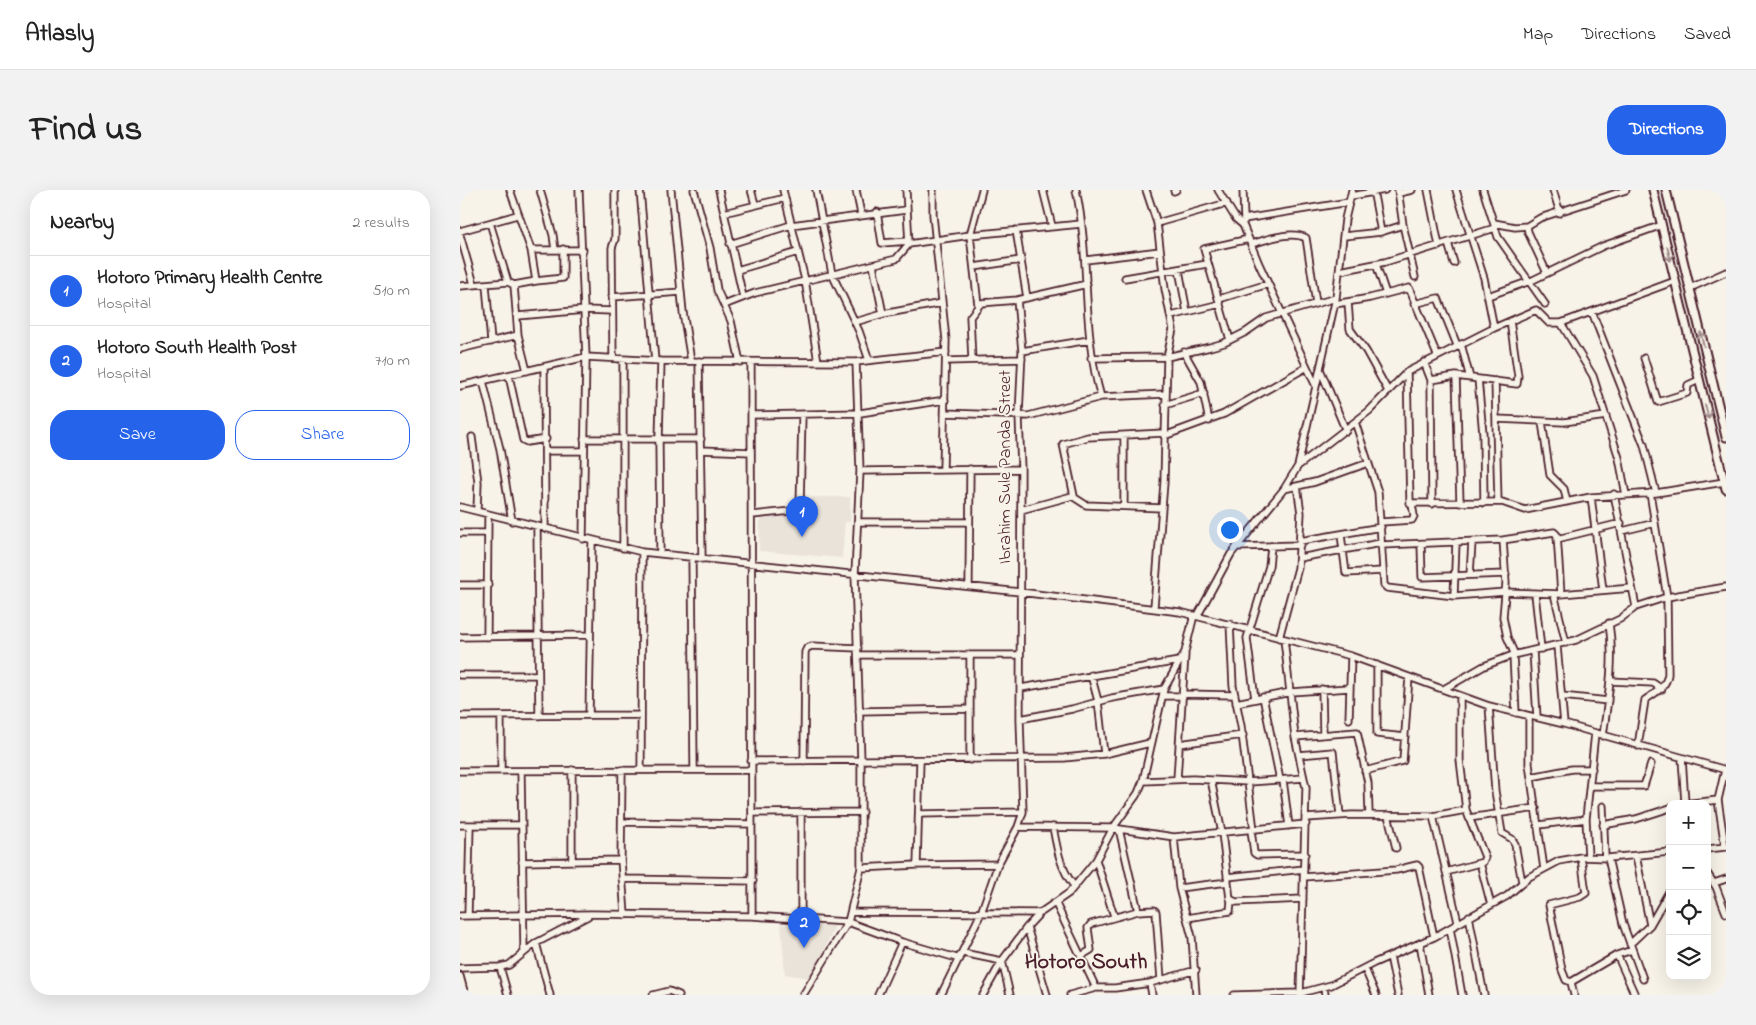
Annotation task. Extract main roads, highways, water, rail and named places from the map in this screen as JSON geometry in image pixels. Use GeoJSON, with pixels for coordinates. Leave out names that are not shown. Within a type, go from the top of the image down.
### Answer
{"type":"FeatureCollection","features":[{"type":"Feature","properties":{"kind":"main road"},"geometry":{"type":"LineString","coordinates":[[1653,190],[1725,485]]}},
{"type":"Feature","properties":{"kind":"main road"},"geometry":{"type":"LineString","coordinates":[[1666,190],[1726,434]]}},
{"type":"Feature","properties":{"kind":"place","name":"Hotoro Primary Health Centre"},"geometry":{"type":"Point","coordinates":[802,537]}},
{"type":"Feature","properties":{"kind":"place","name":"Hotoro South Health Post"},"geometry":{"type":"Point","coordinates":[804,948]}},
{"type":"Feature","properties":{"kind":"district","name":"Hotoro South"},"geometry":{"type":"Point","coordinates":[1086,963]}}]}
